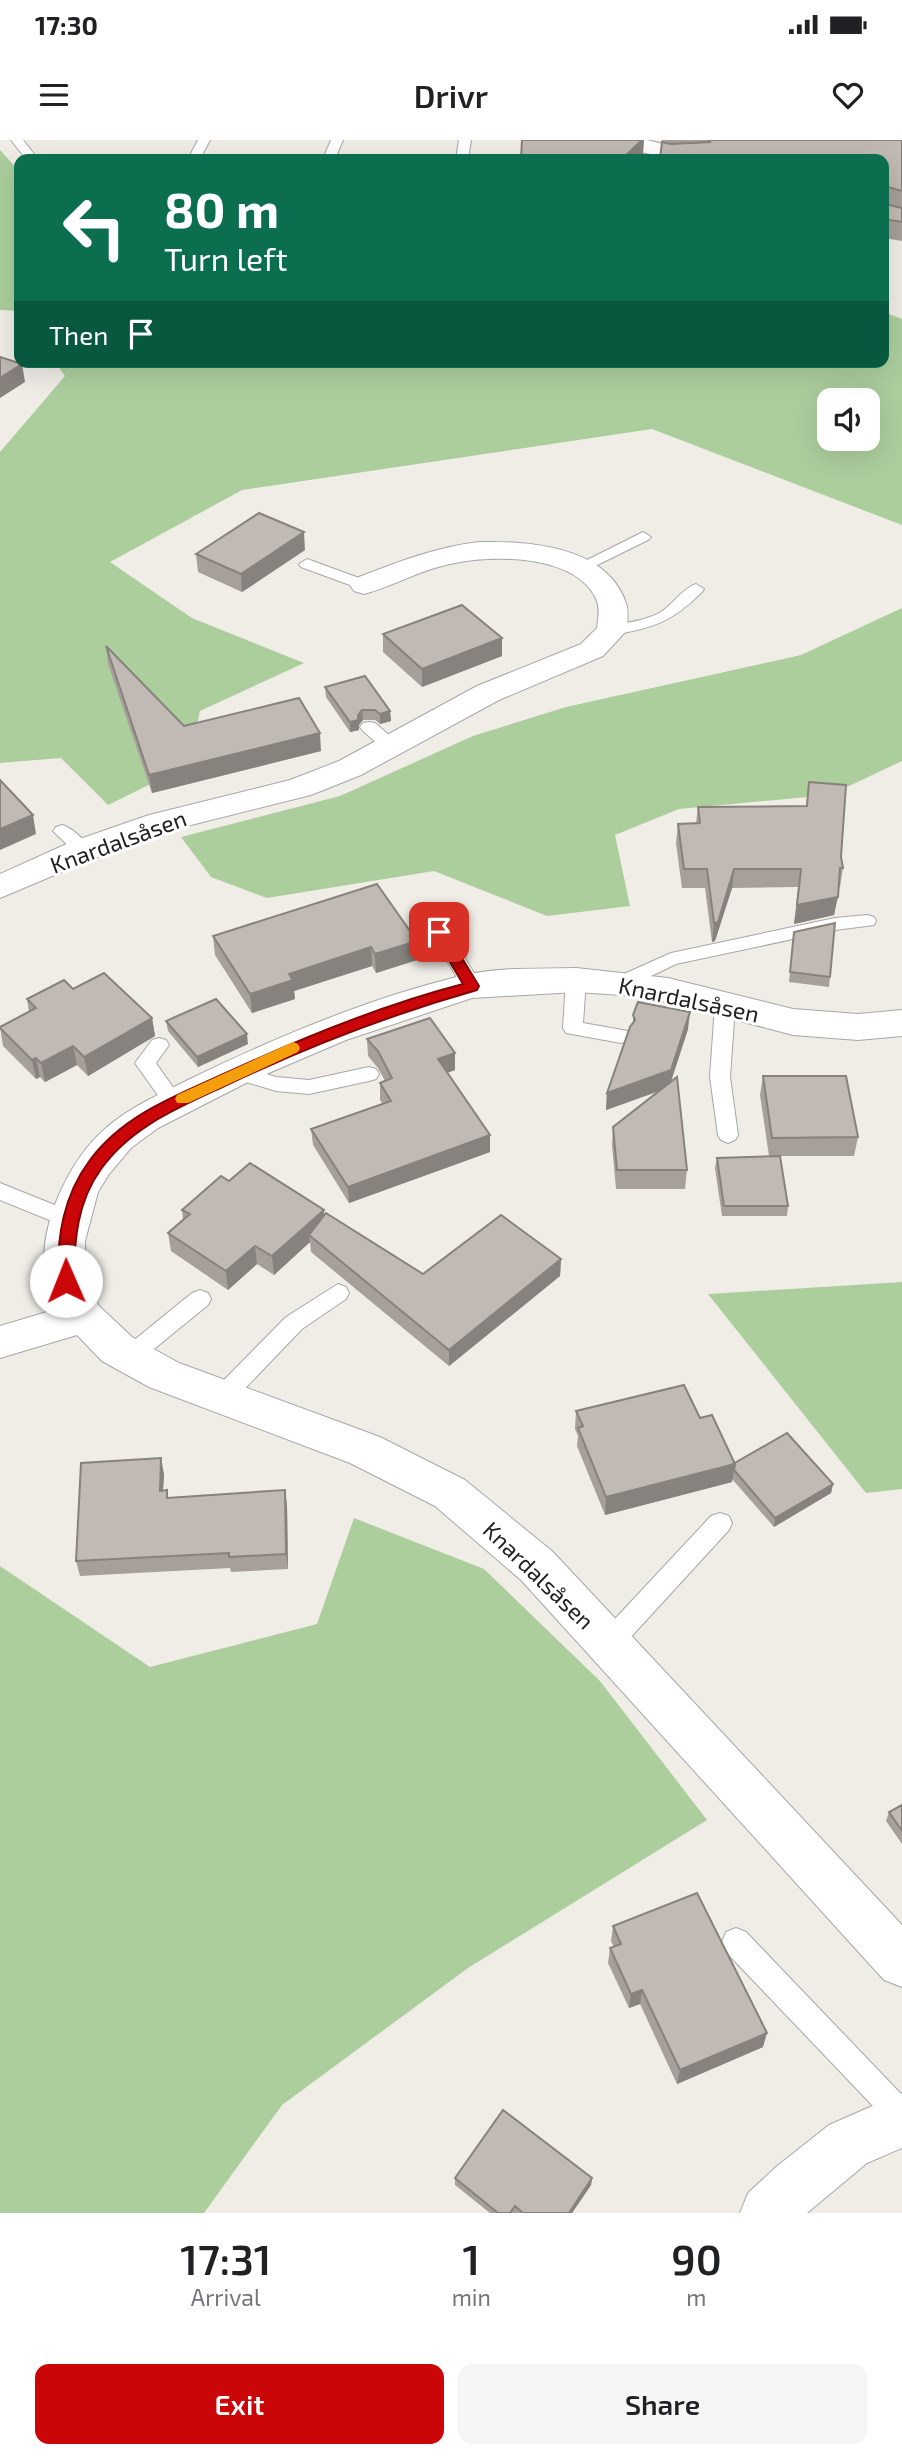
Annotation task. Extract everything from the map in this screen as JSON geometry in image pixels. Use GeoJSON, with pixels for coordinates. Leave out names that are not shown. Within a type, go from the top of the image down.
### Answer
{"type":"FeatureCollection","features":[{"type":"Feature","properties":{"kind":"street"},"geometry":{"type":"LineString","coordinates":[[622,140],[676,154]]}},
{"type":"Feature","properties":{"kind":"street"},"geometry":{"type":"LineString","coordinates":[[364,585],[415,566],[477,551],[514,551],[579,568],[600,582],[613,605],[611,630]]}},
{"type":"Feature","properties":{"kind":"street","name":"Knardalsåsen"},"geometry":{"type":"LineString","coordinates":[[0,887],[73,841],[300,788],[350,768],[488,693],[592,650],[611,630]]}},
{"type":"Feature","properties":{"kind":"street","name":"Knardalsåsen"},"geometry":{"type":"LineString","coordinates":[[901,1024],[858,1027],[793,1022],[668,990],[622,983],[576,980],[472,986],[425,999],[333,1031],[237,1072],[145,1118],[118,1138],[96,1164],[84,1183],[69,1220],[65,1241],[66,1281],[85,1317],[117,1349],[164,1375],[365,1450],[450,1493],[537,1566],[902,1962]]}},
{"type":"Feature","properties":{"kind":"street"},"geometry":{"type":"LineString","coordinates":[[0,1342],[85,1317]]}},
{"type":"Feature","properties":{"kind":"street"},"geometry":{"type":"LineString","coordinates":[[768,2213],[795,2186],[848,2144],[902,2118]]}},
{"type":"Feature","properties":{"kind":"lane"},"geometry":{"type":"LineString","coordinates":[[17,140],[28,154]]}},
{"type":"Feature","properties":{"kind":"lane"},"geometry":{"type":"LineString","coordinates":[[579,568],[642,537]]}},
{"type":"Feature","properties":{"kind":"lane"},"geometry":{"type":"LineString","coordinates":[[307,564],[364,585]]}},
{"type":"Feature","properties":{"kind":"lane"},"geometry":{"type":"LineString","coordinates":[[611,630],[652,624],[674,611],[696,589]]}},
{"type":"Feature","properties":{"kind":"lane"},"geometry":{"type":"LineString","coordinates":[[369,727],[393,747]]}},
{"type":"Feature","properties":{"kind":"lane"},"geometry":{"type":"LineString","coordinates":[[622,983],[671,959],[835,924],[867,921]]}},
{"type":"Feature","properties":{"kind":"lane"},"geometry":{"type":"LineString","coordinates":[[439,932],[472,986]]}},
{"type":"Feature","properties":{"kind":"lane"},"geometry":{"type":"LineString","coordinates":[[576,980],[573,1028],[621,1036]]}},
{"type":"Feature","properties":{"kind":"lane"},"geometry":{"type":"LineString","coordinates":[[725,1006],[720,1077],[728,1135]]}},
{"type":"Feature","properties":{"kind":"lane"},"geometry":{"type":"LineString","coordinates":[[159,1045],[145,1063],[174,1103]]}},
{"type":"Feature","properties":{"kind":"lane"},"geometry":{"type":"LineString","coordinates":[[237,1072],[276,1084],[309,1087],[369,1074]]}},
{"type":"Feature","properties":{"kind":"lane"},"geometry":{"type":"LineString","coordinates":[[0,1191],[69,1220]]}},
{"type":"Feature","properties":{"kind":"lane"},"geometry":{"type":"LineString","coordinates":[[222,1397],[294,1323],[338,1293]]}},
{"type":"Feature","properties":{"kind":"lane"},"geometry":{"type":"LineString","coordinates":[[130,1356],[200,1299]]}},
{"type":"Feature","properties":{"kind":"lane"},"geometry":{"type":"LineString","coordinates":[[609,1643],[720,1523]]}},
{"type":"Feature","properties":{"kind":"lane"},"geometry":{"type":"LineString","coordinates":[[736,1942],[902,2118]]}},
{"type":"Feature","properties":{"kind":"green space"},"geometry":{"type":"Polygon","coordinates":[[[0,150],[14,165],[14,311],[0,310],[0,150]]]}},
{"type":"Feature","properties":{"kind":"green space"},"geometry":{"type":"Polygon","coordinates":[[[889,314],[902,319],[902,525],[652,429],[242,490],[110,562],[192,618],[304,663],[200,711],[195,735],[212,754],[108,805],[61,758],[0,763],[0,452],[65,376],[59,368],[889,368],[889,314]]]}},
{"type":"Feature","properties":{"kind":"green space"},"geometry":{"type":"Polygon","coordinates":[[[902,608],[902,761],[830,795],[679,809],[615,835],[630,906],[547,916],[434,871],[267,898],[211,877],[181,837],[340,796],[473,736],[566,707],[801,655],[902,608]]]}},
{"type":"Feature","properties":{"kind":"green space"},"geometry":{"type":"Polygon","coordinates":[[[902,1282],[902,1489],[866,1493],[708,1294],[902,1282]]]}},
{"type":"Feature","properties":{"kind":"green space"},"geometry":{"type":"Polygon","coordinates":[[[354,1518],[484,1569],[600,1681],[707,1820],[468,1968],[282,2105],[204,2213],[0,2213],[0,1566],[150,1667],[317,1624],[354,1518]]]}},
{"type":"Feature","properties":{"kind":"building"},"geometry":{"type":"Polygon","coordinates":[[[522,140],[642,140],[627,154],[521,154],[522,140]]]}},
{"type":"Feature","properties":{"kind":"building"},"geometry":{"type":"Polygon","coordinates":[[[709,140],[902,140],[902,191],[889,187],[889,154],[661,154],[662,142],[710,142],[709,140]]]}},
{"type":"Feature","properties":{"kind":"building"},"geometry":{"type":"Polygon","coordinates":[[[889,205],[902,208],[902,222],[889,220],[889,205]]]}},
{"type":"Feature","properties":{"kind":"building"},"geometry":{"type":"Polygon","coordinates":[[[0,357],[14,361],[16,368],[0,378],[0,357]]]}},
{"type":"Feature","properties":{"kind":"building"},"geometry":{"type":"Polygon","coordinates":[[[259,513],[304,532],[241,574],[196,554],[259,513]]]}},
{"type":"Feature","properties":{"kind":"building"},"geometry":{"type":"Polygon","coordinates":[[[462,605],[502,638],[422,669],[383,634],[462,605]]]}},
{"type":"Feature","properties":{"kind":"building"},"geometry":{"type":"Polygon","coordinates":[[[106,646],[184,726],[299,698],[320,733],[149,775],[106,646]]]}},
{"type":"Feature","properties":{"kind":"building"},"geometry":{"type":"Polygon","coordinates":[[[365,676],[390,711],[380,714],[375,710],[362,710],[358,720],[350,722],[325,687],[365,676]]]}},
{"type":"Feature","properties":{"kind":"building"},"geometry":{"type":"Polygon","coordinates":[[[0,780],[33,815],[0,829],[0,780]]]}},
{"type":"Feature","properties":{"kind":"building"},"geometry":{"type":"Polygon","coordinates":[[[809,782],[846,785],[841,857],[843,868],[840,868],[838,897],[797,905],[801,869],[734,869],[718,922],[714,923],[707,869],[684,869],[678,824],[700,823],[698,807],[807,806],[809,782]]]}},
{"type":"Feature","properties":{"kind":"building"},"geometry":{"type":"Polygon","coordinates":[[[377,884],[417,941],[375,954],[371,947],[289,974],[293,980],[250,994],[213,936],[377,884]]]}},
{"type":"Feature","properties":{"kind":"building"},"geometry":{"type":"Polygon","coordinates":[[[835,923],[830,977],[790,972],[794,932],[835,923]]]}},
{"type":"Feature","properties":{"kind":"building"},"geometry":{"type":"Polygon","coordinates":[[[104,973],[152,1018],[84,1057],[73,1046],[41,1063],[36,1058],[32,1060],[0,1028],[36,1008],[27,999],[64,980],[73,989],[104,973]]]}},
{"type":"Feature","properties":{"kind":"building"},"geometry":{"type":"Polygon","coordinates":[[[216,999],[247,1034],[197,1057],[166,1021],[216,999]]]}},
{"type":"Feature","properties":{"kind":"building"},"geometry":{"type":"Polygon","coordinates":[[[638,1002],[690,1012],[671,1070],[607,1093],[630,1027],[635,1020],[633,1015],[638,1002]]]}},
{"type":"Feature","properties":{"kind":"building"},"geometry":{"type":"Polygon","coordinates":[[[430,1018],[455,1053],[438,1059],[490,1135],[348,1187],[311,1129],[391,1101],[380,1083],[392,1078],[378,1051],[367,1039],[430,1018]]]}},
{"type":"Feature","properties":{"kind":"building"},"geometry":{"type":"Polygon","coordinates":[[[763,1076],[846,1076],[858,1137],[772,1138],[763,1076]]]}},
{"type":"Feature","properties":{"kind":"building"},"geometry":{"type":"Polygon","coordinates":[[[677,1077],[687,1170],[617,1170],[613,1127],[677,1077]]]}},
{"type":"Feature","properties":{"kind":"building"},"geometry":{"type":"Polygon","coordinates":[[[780,1156],[788,1206],[724,1206],[717,1158],[780,1156]]]}},
{"type":"Feature","properties":{"kind":"building"},"geometry":{"type":"Polygon","coordinates":[[[250,1163],[324,1210],[272,1256],[255,1246],[226,1271],[168,1233],[190,1214],[182,1210],[221,1176],[229,1181],[250,1163]]]}},
{"type":"Feature","properties":{"kind":"building"},"geometry":{"type":"Polygon","coordinates":[[[326,1213],[423,1274],[501,1215],[561,1259],[449,1350],[309,1235],[326,1213]]]}},
{"type":"Feature","properties":{"kind":"building"},"geometry":{"type":"Polygon","coordinates":[[[684,1385],[700,1418],[712,1415],[735,1464],[606,1497],[578,1428],[583,1426],[576,1411],[684,1385]]]}},
{"type":"Feature","properties":{"kind":"building"},"geometry":{"type":"Polygon","coordinates":[[[787,1433],[833,1484],[775,1518],[734,1470],[733,1464],[787,1433]]]}},
{"type":"Feature","properties":{"kind":"building"},"geometry":{"type":"Polygon","coordinates":[[[161,1458],[160,1491],[167,1490],[167,1498],[285,1490],[286,1554],[229,1557],[229,1553],[76,1561],[81,1463],[161,1458]]]}},
{"type":"Feature","properties":{"kind":"building"},"geometry":{"type":"Polygon","coordinates":[[[902,1805],[902,1831],[889,1812],[902,1805]]]}},
{"type":"Feature","properties":{"kind":"building"},"geometry":{"type":"Polygon","coordinates":[[[697,1893],[767,2033],[680,2070],[642,1990],[631,1994],[610,1948],[621,1944],[613,1926],[697,1893]]]}},
{"type":"Feature","properties":{"kind":"building"},"geometry":{"type":"Polygon","coordinates":[[[503,2110],[592,2178],[569,2213],[523,2213],[515,2206],[510,2213],[498,2213],[455,2178],[503,2110]]]}},
{"type":"Feature","properties":{"kind":"slow traffic"},"geometry":{"type":"LineString","coordinates":[[183,1099],[293,1048]]}},
{"type":"Feature","properties":{"kind":"route"},"geometry":{"type":"LineString","coordinates":[[66,1281],[65,1241],[79,1192],[96,1164],[118,1138],[145,1118],[174,1103],[309,1041],[425,999],[472,986],[439,932]]}}]}
